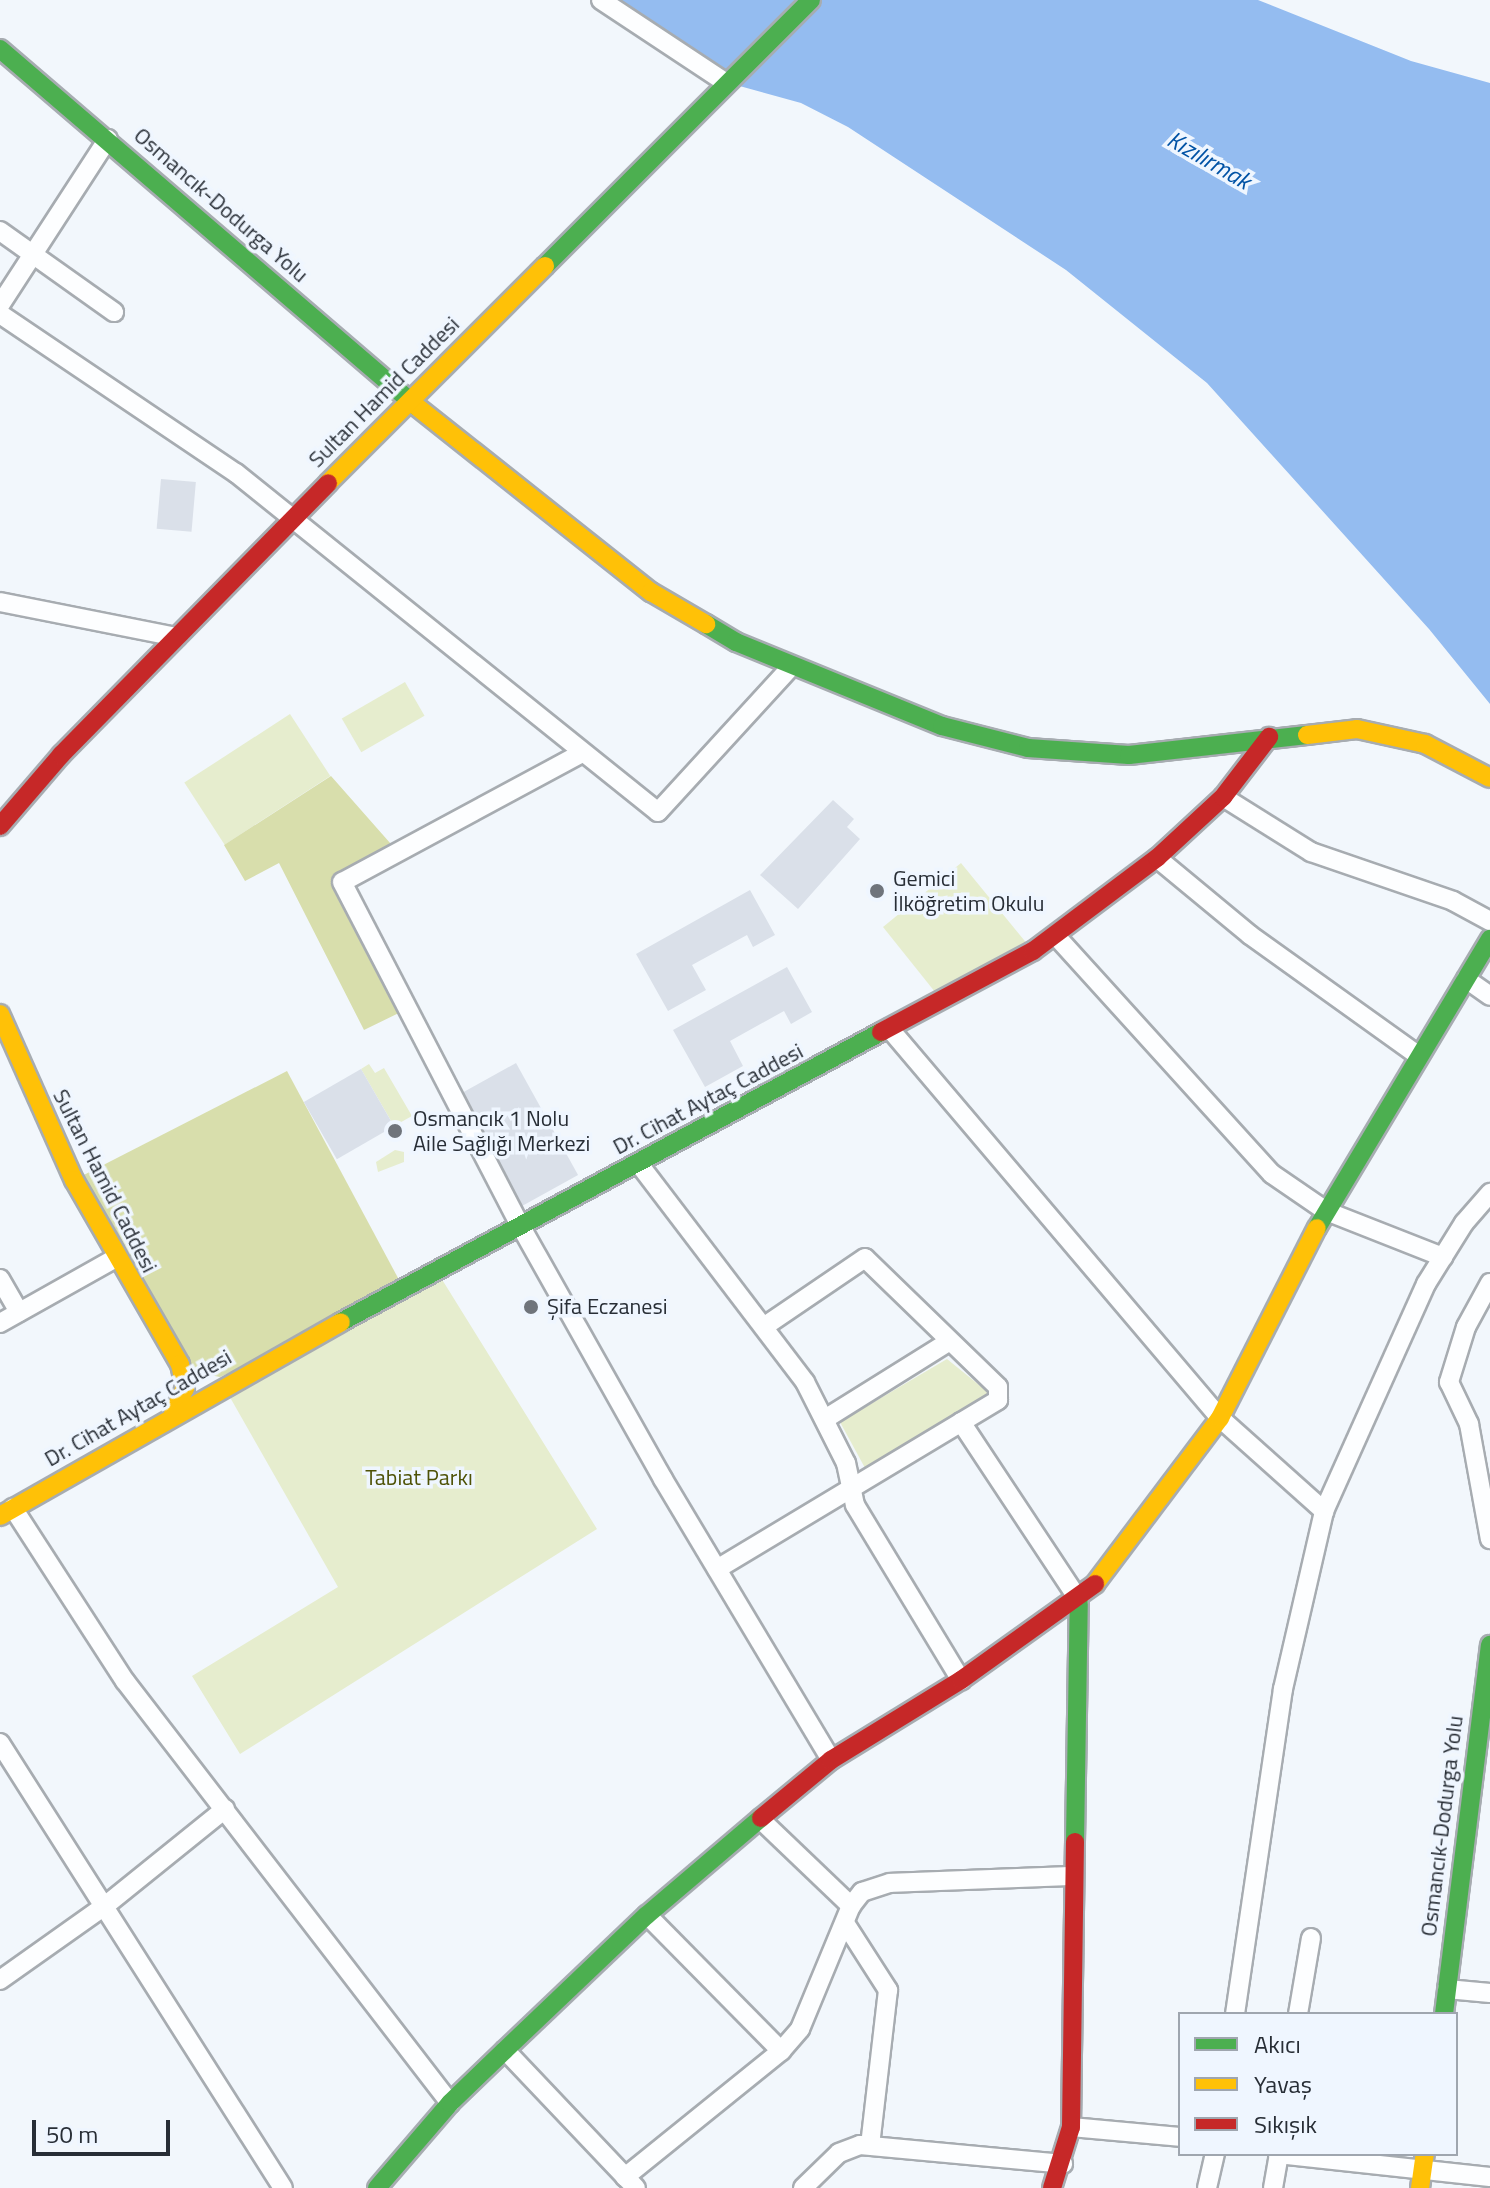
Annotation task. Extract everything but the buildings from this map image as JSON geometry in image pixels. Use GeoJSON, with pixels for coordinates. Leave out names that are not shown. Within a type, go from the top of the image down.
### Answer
{"type":"FeatureCollection","features":[{"type":"Feature","properties":{"kind":"street"},"geometry":{"type":"LineString","coordinates":[[601,0],[725,82]]}},
{"type":"Feature","properties":{"kind":"street","name":"Sultan Hamid Caddesi"},"geometry":{"type":"LineString","coordinates":[[0,826],[292,519],[725,82],[811,0]]}},
{"type":"Feature","properties":{"kind":"street","name":"Osmancık-Dodurga Yolu"},"geometry":{"type":"LineString","coordinates":[[0,49],[409,400],[675,610],[792,666],[942,726],[1059,753],[1129,755],[1328,729],[1395,734],[1438,750],[1490,778]]}},
{"type":"Feature","properties":{"kind":"street"},"geometry":{"type":"LineString","coordinates":[[0,305],[108,139]]}},
{"type":"Feature","properties":{"kind":"street"},"geometry":{"type":"LineString","coordinates":[[0,231],[114,312]]}},
{"type":"Feature","properties":{"kind":"street"},"geometry":{"type":"LineString","coordinates":[[0,314],[236,473],[658,812],[792,666]]}},
{"type":"Feature","properties":{"kind":"street"},"geometry":{"type":"LineString","coordinates":[[0,602],[177,637]]}},
{"type":"Feature","properties":{"kind":"street","name":"Dr. Cihat Aytaç Caddesi"},"geometry":{"type":"LineString","coordinates":[[6,1512],[245,1374],[889,1028],[982,982],[1056,936],[1157,858],[1223,797],[1269,737]]}},
{"type":"Feature","properties":{"kind":"street"},"geometry":{"type":"LineString","coordinates":[[582,753],[342,882],[521,1227],[717,1569],[831,1760]]}},
{"type":"Feature","properties":{"kind":"street"},"geometry":{"type":"LineString","coordinates":[[1223,797],[1311,852],[1445,898],[1490,921]]}},
{"type":"Feature","properties":{"kind":"street"},"geometry":{"type":"LineString","coordinates":[[1157,858],[1250,935],[1419,1056]]}},
{"type":"Feature","properties":{"kind":"street"},"geometry":{"type":"LineString","coordinates":[[1056,936],[1255,1157],[1326,1211],[1443,1257]]}},
{"type":"Feature","properties":{"kind":"street"},"geometry":{"type":"LineString","coordinates":[[377,2188],[450,2103],[505,2050],[647,1915],[760,1819],[831,1760],[961,1680],[1079,1600],[1111,1565],[1220,1418],[1326,1211],[1490,939]]}},
{"type":"Feature","properties":{"kind":"street"},"geometry":{"type":"LineString","coordinates":[[1466,979],[1490,996]]}},
{"type":"Feature","properties":{"kind":"street","name":"Sultan Hamid Caddesi"},"geometry":{"type":"LineString","coordinates":[[0,1014],[74,1180],[116,1258],[180,1364]]}},
{"type":"Feature","properties":{"kind":"street"},"geometry":{"type":"LineString","coordinates":[[889,1028],[1220,1418],[1324,1511]]}},
{"type":"Feature","properties":{"kind":"street"},"geometry":{"type":"LineString","coordinates":[[639,1164],[765,1326],[825,1419],[846,1463],[855,1505],[961,1680]]}},
{"type":"Feature","properties":{"kind":"street"},"geometry":{"type":"LineString","coordinates":[[1235,2012],[1283,1689],[1324,1511],[1397,1343],[1443,1257],[1490,1193]]}},
{"type":"Feature","properties":{"kind":"street"},"geometry":{"type":"LineString","coordinates":[[0,1323],[116,1258]]}},
{"type":"Feature","properties":{"kind":"street"},"geometry":{"type":"LineString","coordinates":[[717,1569],[998,1400],[998,1387],[865,1258],[765,1326]]}},
{"type":"Feature","properties":{"kind":"street"},"geometry":{"type":"LineString","coordinates":[[0,1279],[19,1312]]}},
{"type":"Feature","properties":{"kind":"street"},"geometry":{"type":"LineString","coordinates":[[1490,1283],[1466,1327],[1449,1382],[1469,1424],[1490,1539]]}},
{"type":"Feature","properties":{"kind":"street"},"geometry":{"type":"LineString","coordinates":[[825,1419],[950,1341]]}},
{"type":"Feature","properties":{"kind":"street"},"geometry":{"type":"LineString","coordinates":[[173,1414],[185,1388],[180,1364],[220,1377],[245,1374]]}},
{"type":"Feature","properties":{"kind":"street"},"geometry":{"type":"LineString","coordinates":[[961,1422],[1079,1600],[1071,2127],[1063,2164],[1052,2188]]}},
{"type":"Feature","properties":{"kind":"street"},"geometry":{"type":"LineString","coordinates":[[6,1512],[125,1681],[450,2103]]}},
{"type":"Feature","properties":{"kind":"street","name":"Osmancık-Dodurga Yolu"},"geometry":{"type":"LineString","coordinates":[[1444,2012],[1470,1779],[1490,1645]]}},
{"type":"Feature","properties":{"kind":"street"},"geometry":{"type":"LineString","coordinates":[[0,1743],[106,1905],[283,2188]]}},
{"type":"Feature","properties":{"kind":"street"},"geometry":{"type":"LineString","coordinates":[[1470,1779],[1490,1780]]}},
{"type":"Feature","properties":{"kind":"street"},"geometry":{"type":"LineString","coordinates":[[0,1980],[106,1905],[225,1809]]}},
{"type":"Feature","properties":{"kind":"street"},"geometry":{"type":"LineString","coordinates":[[760,1819],[848,1915],[888,1990],[870,2145]]}},
{"type":"Feature","properties":{"kind":"street"},"geometry":{"type":"LineString","coordinates":[[505,2050],[630,2182],[781,2051],[812,2009],[848,1915],[862,1892],[890,1883],[1074,1876]]}},
{"type":"Feature","properties":{"kind":"street"},"geometry":{"type":"LineString","coordinates":[[647,1915],[781,2051]]}},
{"type":"Feature","properties":{"kind":"street"},"geometry":{"type":"LineString","coordinates":[[1298,2012],[1311,1938]]}},
{"type":"Feature","properties":{"kind":"street"},"geometry":{"type":"LineString","coordinates":[[1447,1989],[1490,1993]]}},
{"type":"Feature","properties":{"kind":"street"},"geometry":{"type":"LineString","coordinates":[[1071,2127],[1178,2137]]}},
{"type":"Feature","properties":{"kind":"street"},"geometry":{"type":"LineString","coordinates":[[803,2188],[839,2153],[870,2145],[1063,2164]]}},
{"type":"Feature","properties":{"kind":"street"},"geometry":{"type":"LineString","coordinates":[[1207,2188],[1215,2156]]}},
{"type":"Feature","properties":{"kind":"street"},"geometry":{"type":"LineString","coordinates":[[1273,2188],[1278,2156]]}},
{"type":"Feature","properties":{"kind":"street"},"geometry":{"type":"LineString","coordinates":[[1295,2156],[1490,2177]]}},
{"type":"Feature","properties":{"kind":"green space"},"geometry":{"type":"Polygon","coordinates":[[[405,682],[424,716],[361,752],[342,718],[405,682]]]}},
{"type":"Feature","properties":{"kind":"green space"},"geometry":{"type":"Polygon","coordinates":[[[290,714],[330,776],[225,845],[184,783],[290,714]]]}},
{"type":"Feature","properties":{"kind":"green space"},"geometry":{"type":"Polygon","coordinates":[[[331,776],[398,852],[342,883],[405,1010],[364,1030],[279,863],[245,881],[224,845],[331,776]]]}},
{"type":"Feature","properties":{"kind":"green space"},"geometry":{"type":"Polygon","coordinates":[[[961,863],[1033,951],[943,1002],[883,927],[961,863]]]}},
{"type":"Feature","properties":{"kind":"green space"},"geometry":{"type":"Polygon","coordinates":[[[369,1064],[375,1073],[384,1068],[412,1116],[394,1126],[361,1069],[369,1064]]]}},
{"type":"Feature","properties":{"kind":"green space"},"geometry":{"type":"Polygon","coordinates":[[[287,1071],[405,1291],[220,1377],[205,1374],[180,1364],[74,1180],[287,1071]]]}},
{"type":"Feature","properties":{"kind":"green space"},"geometry":{"type":"Polygon","coordinates":[[[395,1150],[404,1152],[404,1162],[378,1172],[376,1162],[395,1150]]]}},
{"type":"Feature","properties":{"kind":"green space","name":"Tabiat Parkı"},"geometry":{"type":"Polygon","coordinates":[[[438,1273],[597,1529],[240,1754],[192,1676],[338,1587],[223,1385],[438,1273]]]}},
{"type":"Feature","properties":{"kind":"green space"},"geometry":{"type":"Polygon","coordinates":[[[947,1359],[989,1393],[987,1397],[865,1468],[840,1422],[947,1359]]]}},
{"type":"Feature","properties":{"kind":"water","name":"Kızılırmak"},"geometry":{"type":"Polygon","coordinates":[[[619,0],[1258,0],[1411,61],[1490,83],[1490,704],[1429,629],[1207,383],[1066,270],[848,127],[801,103],[725,82],[619,0]]]}},
{"type":"Feature","properties":{"kind":"traffic: fast"},"geometry":{"type":"LineString","coordinates":[[545,266],[811,0]]}},
{"type":"Feature","properties":{"kind":"traffic: fast"},"geometry":{"type":"LineString","coordinates":[[0,49],[416,406]]}},
{"type":"Feature","properties":{"kind":"traffic: fast"},"geometry":{"type":"LineString","coordinates":[[706,624],[736,642],[942,726],[1028,748],[1129,755],[1307,735]]}},
{"type":"Feature","properties":{"kind":"traffic: fast"},"geometry":{"type":"LineString","coordinates":[[1317,1228],[1490,939]]}},
{"type":"Feature","properties":{"kind":"traffic: fast"},"geometry":{"type":"LineString","coordinates":[[341,1322],[881,1032]]}},
{"type":"Feature","properties":{"kind":"traffic: fast"},"geometry":{"type":"LineString","coordinates":[[1075,1842],[1079,1600]]}},
{"type":"Feature","properties":{"kind":"traffic: fast"},"geometry":{"type":"LineString","coordinates":[[1444,2012],[1490,1645]]}},
{"type":"Feature","properties":{"kind":"traffic: fast"},"geometry":{"type":"LineString","coordinates":[[377,2188],[450,2103],[505,2050],[647,1915],[761,1818]]}},
{"type":"Feature","properties":{"kind":"traffic: slow"},"geometry":{"type":"LineString","coordinates":[[328,483],[545,266]]}},
{"type":"Feature","properties":{"kind":"traffic: slow"},"geometry":{"type":"LineString","coordinates":[[416,406],[651,592],[706,624]]}},
{"type":"Feature","properties":{"kind":"traffic: slow"},"geometry":{"type":"LineString","coordinates":[[1307,735],[1357,729],[1425,744],[1490,778]]}},
{"type":"Feature","properties":{"kind":"traffic: slow"},"geometry":{"type":"LineString","coordinates":[[0,1014],[74,1180],[180,1364],[185,1388],[173,1414]]}},
{"type":"Feature","properties":{"kind":"traffic: slow"},"geometry":{"type":"LineString","coordinates":[[1095,1584],[1220,1418],[1317,1228]]}},
{"type":"Feature","properties":{"kind":"traffic: slow"},"geometry":{"type":"LineString","coordinates":[[0,1516],[341,1322]]}},
{"type":"Feature","properties":{"kind":"traffic: slow"},"geometry":{"type":"LineString","coordinates":[[1420,2188],[1425,2156]]}},
{"type":"Feature","properties":{"kind":"traffic: jam"},"geometry":{"type":"LineString","coordinates":[[0,826],[61,755],[328,483]]}},
{"type":"Feature","properties":{"kind":"traffic: jam"},"geometry":{"type":"LineString","coordinates":[[881,1032],[1033,951],[1157,858],[1223,797],[1269,737]]}},
{"type":"Feature","properties":{"kind":"traffic: jam"},"geometry":{"type":"LineString","coordinates":[[761,1818],[831,1760],[961,1680],[1095,1584]]}},
{"type":"Feature","properties":{"kind":"traffic: jam"},"geometry":{"type":"LineString","coordinates":[[1052,2188],[1071,2127],[1075,1842]]}},
{"type":"Feature","properties":{"kind":"place","name":"Gemici İlköğretim Okulu"},"geometry":{"type":"Point","coordinates":[877,891]}},
{"type":"Feature","properties":{"kind":"place","name":"Osmancık 1 Nolu Aile Sağlığı Merkezi"},"geometry":{"type":"Point","coordinates":[395,1131]}},
{"type":"Feature","properties":{"kind":"place","name":"Şifa Eczanesi"},"geometry":{"type":"Point","coordinates":[531,1307]}}]}
